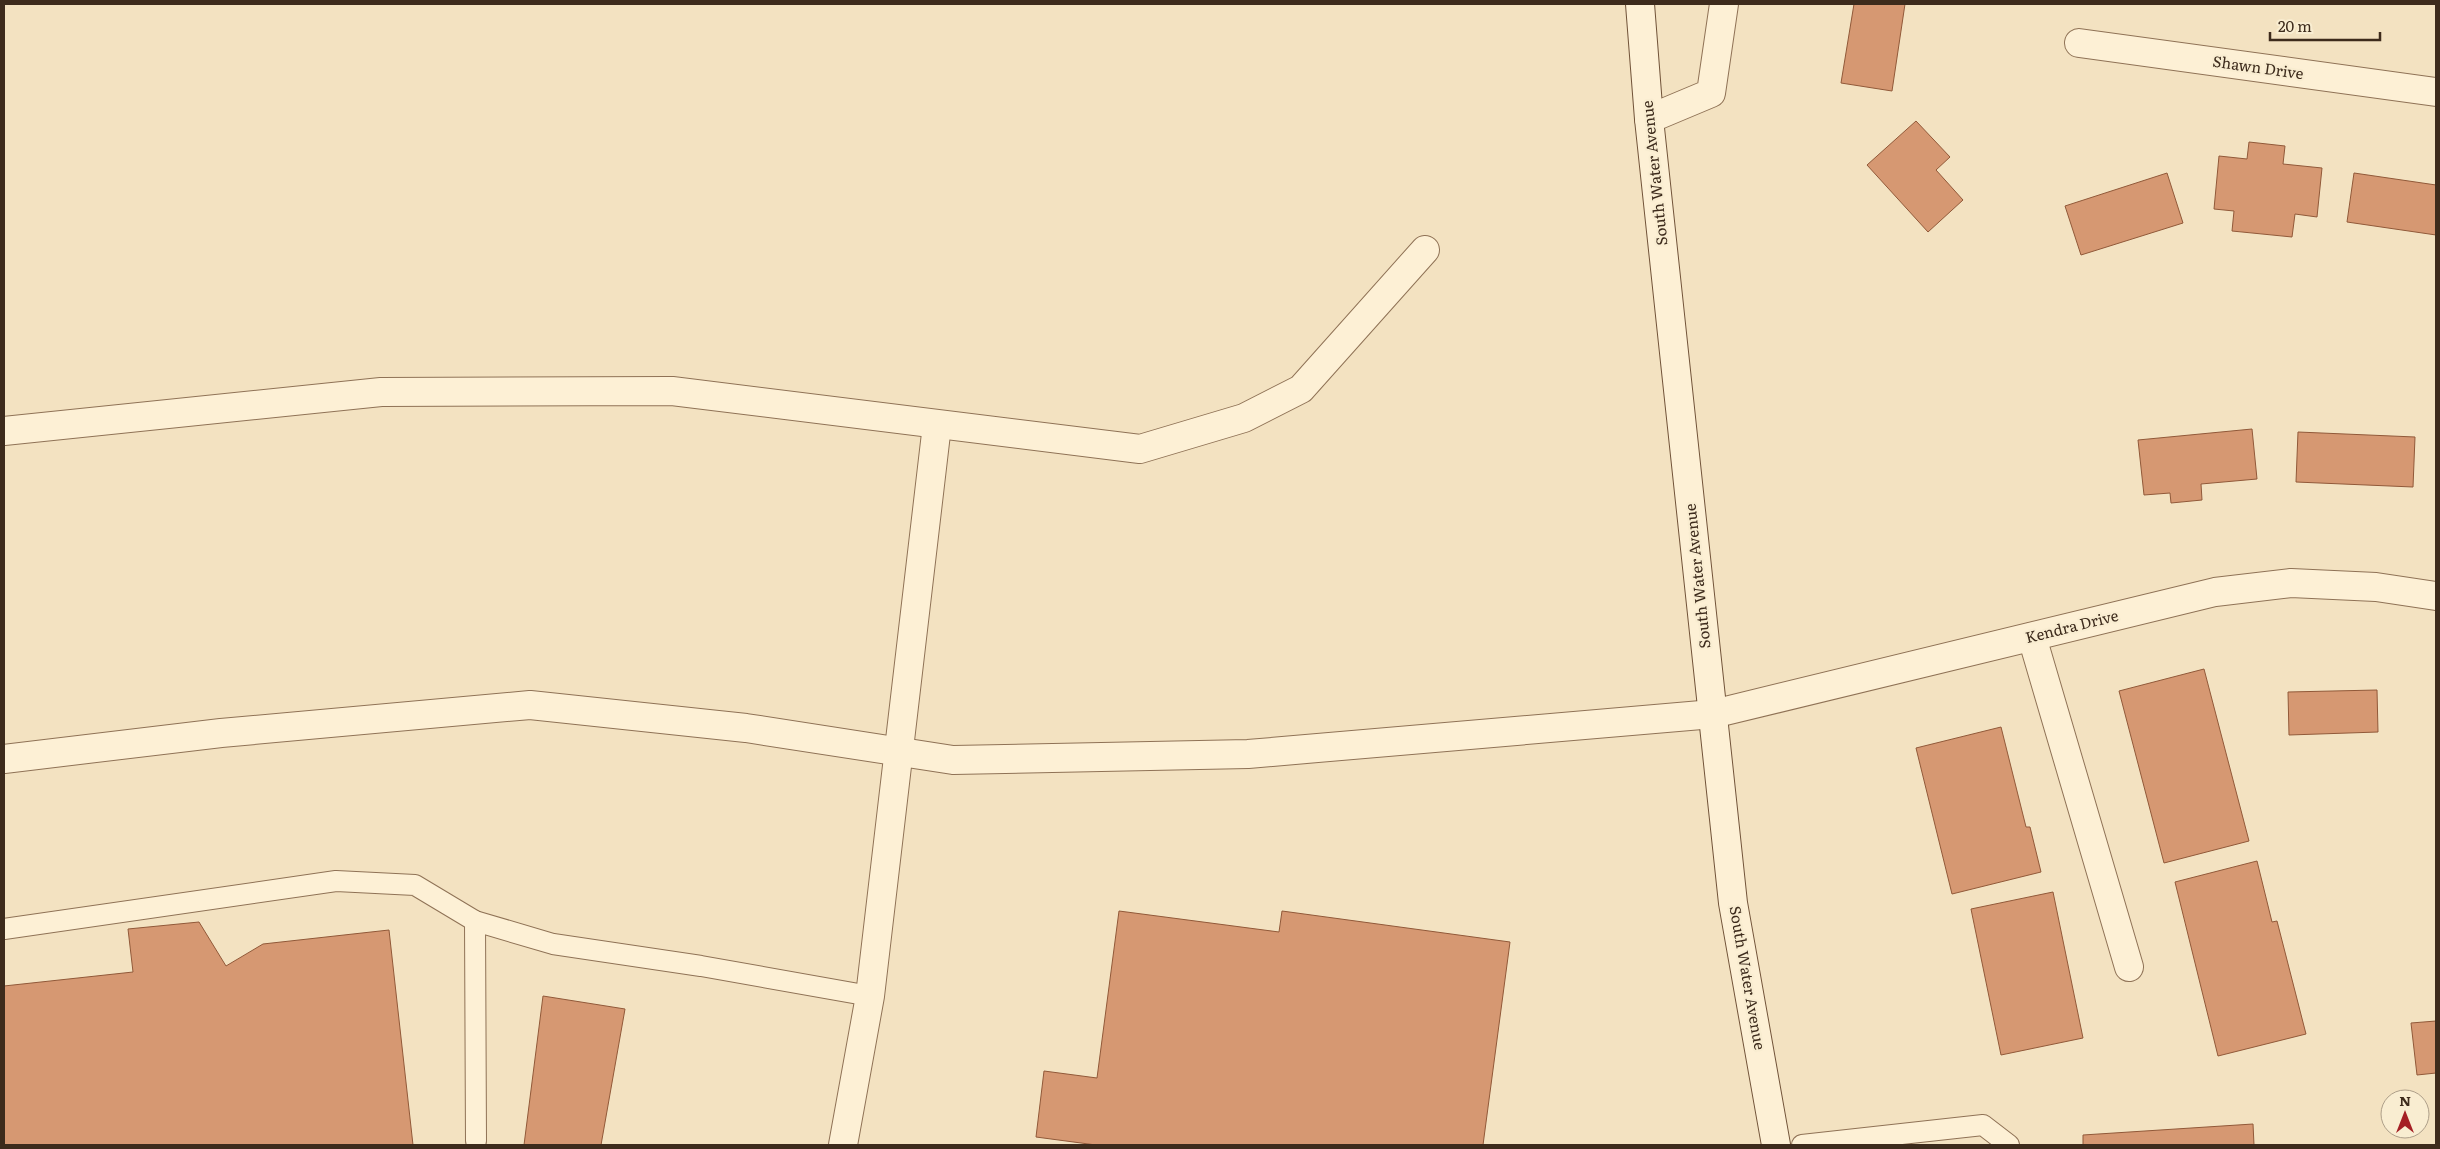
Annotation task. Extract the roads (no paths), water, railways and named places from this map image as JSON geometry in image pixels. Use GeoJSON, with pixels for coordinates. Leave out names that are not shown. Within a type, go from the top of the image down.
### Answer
{"type":"FeatureCollection","features":[{"type":"Feature","properties":{"kind":"street","name":"South Water Avenue"},"geometry":{"type":"LineString","coordinates":[[1640,4],[1649,119],[1733,903],[1776,1145]]}},
{"type":"Feature","properties":{"kind":"street"},"geometry":{"type":"LineString","coordinates":[[1649,119],[1711,93],[1724,4]]}},
{"type":"Feature","properties":{"kind":"street","name":"Shawn Drive"},"geometry":{"type":"LineString","coordinates":[[2079,43],[2436,92]]}},
{"type":"Feature","properties":{"kind":"street"},"geometry":{"type":"LineString","coordinates":[[4,431],[380,392],[672,391],[1140,449],[1244,418],[1301,389],[1425,250]]}},
{"type":"Feature","properties":{"kind":"street"},"geometry":{"type":"LineString","coordinates":[[843,1145],[870,996],[897,752],[937,425]]}},
{"type":"Feature","properties":{"kind":"street","name":"Kendra Drive"},"geometry":{"type":"LineString","coordinates":[[4,758],[221,733],[530,705],[746,728],[953,760],[1248,754],[1713,714],[2215,592],[2291,583],[2376,587],[2436,596]]}},
{"type":"Feature","properties":{"kind":"street"},"geometry":{"type":"LineString","coordinates":[[2032,637],[2129,967]]}},
{"type":"Feature","properties":{"kind":"lane"},"geometry":{"type":"LineString","coordinates":[[4,929],[336,881],[415,885],[475,921],[553,944],[701,966],[870,996]]}},
{"type":"Feature","properties":{"kind":"lane"},"geometry":{"type":"LineString","coordinates":[[475,921],[476,1141]]}},
{"type":"Feature","properties":{"kind":"lane"},"geometry":{"type":"LineString","coordinates":[[1802,1145],[1983,1125],[2009,1145]]}}]}
